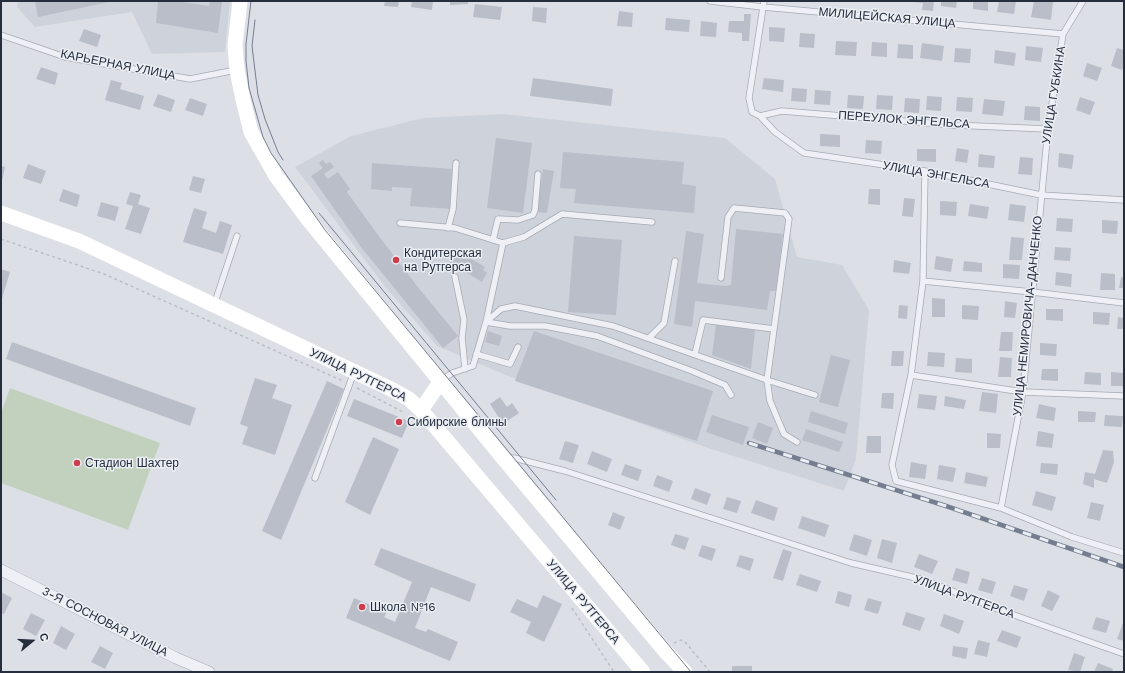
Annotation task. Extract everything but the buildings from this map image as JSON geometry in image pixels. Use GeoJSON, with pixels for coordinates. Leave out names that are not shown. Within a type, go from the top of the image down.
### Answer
{"type":"FeatureCollection","features":[{"type":"Feature","properties":{"kind":"main road"},"geometry":{"type":"LineString","coordinates":[[240,1],[235,45],[237,70],[243,100],[251,132],[276,176],[307,218],[503,458],[665,651],[685,672]]}},
{"type":"Feature","properties":{"kind":"main road","name":"УЛИЦА РУТГЕРСА"},"geometry":{"type":"LineString","coordinates":[[1,213],[79,241],[409,399],[421,410],[643,672]]}},
{"type":"Feature","properties":{"kind":"main road"},"geometry":{"type":"LineString","coordinates":[[421,410],[441,382]]}},
{"type":"Feature","properties":{"kind":"street","name":"3-Я СОСНОВАЯ УЛИЦА"},"geometry":{"type":"LineString","coordinates":[[1,570],[176,658],[209,672]]}},
{"type":"Feature","properties":{"kind":"lane","name":"МИЛИЦЕЙСКАЯ УЛИЦА"},"geometry":{"type":"LineString","coordinates":[[710,1],[763,4],[1063,34]]}},
{"type":"Feature","properties":{"kind":"lane","name":"УЛИЦА ГУБКИНА"},"geometry":{"type":"LineString","coordinates":[[1041,195],[1048,129],[1063,34],[1083,1]]}},
{"type":"Feature","properties":{"kind":"lane","name":"УЛИЦА ЭНГЕЛЬСА"},"geometry":{"type":"LineString","coordinates":[[763,4],[749,98],[752,112],[760,116],[776,132],[804,153],[925,171],[1041,195],[1124,200]]}},
{"type":"Feature","properties":{"kind":"lane","name":"КАРЬЕРНАЯ УЛИЦА"},"geometry":{"type":"LineString","coordinates":[[1,35],[65,57],[190,79],[237,70]]}},
{"type":"Feature","properties":{"kind":"lane","name":"ПЕРЕУЛОК ЭНГЕЛЬСА"},"geometry":{"type":"LineString","coordinates":[[760,116],[782,111],[952,125],[1048,129]]}},
{"type":"Feature","properties":{"kind":"lane"},"geometry":{"type":"LineString","coordinates":[[448,228],[453,209],[456,163]]}},
{"type":"Feature","properties":{"kind":"lane"},"geometry":{"type":"LineString","coordinates":[[925,171],[923,281],[911,375],[892,465],[896,481],[1001,508],[1072,537],[1124,553]]}},
{"type":"Feature","properties":{"kind":"lane"},"geometry":{"type":"LineString","coordinates":[[493,240],[498,219],[518,220],[532,215],[535,210],[538,174]]}},
{"type":"Feature","properties":{"kind":"lane","name":"УЛИЦА НЕМИРОВИЧА-ДАНЧЕНКО"},"geometry":{"type":"LineString","coordinates":[[1001,508],[1023,392],[1041,195]]}},
{"type":"Feature","properties":{"kind":"lane"},"geometry":{"type":"LineString","coordinates":[[721,278],[728,217],[734,208],[785,213],[789,219],[768,380],[770,401],[784,434],[797,442]]}},
{"type":"Feature","properties":{"kind":"lane"},"geometry":{"type":"LineString","coordinates":[[400,223],[455,228],[503,243],[524,237],[562,214],[652,222]]}},
{"type":"Feature","properties":{"kind":"lane"},"geometry":{"type":"LineString","coordinates":[[214,305],[237,236]]}},
{"type":"Feature","properties":{"kind":"lane"},"geometry":{"type":"LineString","coordinates":[[441,382],[446,377],[473,366],[486,322],[503,243]]}},
{"type":"Feature","properties":{"kind":"lane"},"geometry":{"type":"LineString","coordinates":[[648,338],[664,323],[675,261]]}},
{"type":"Feature","properties":{"kind":"lane"},"geometry":{"type":"LineString","coordinates":[[455,278],[464,320],[462,338],[465,368]]}},
{"type":"Feature","properties":{"kind":"lane"},"geometry":{"type":"LineString","coordinates":[[923,281],[1124,303]]}},
{"type":"Feature","properties":{"kind":"lane"},"geometry":{"type":"LineString","coordinates":[[486,322],[501,309],[515,306],[613,326],[815,395]]}},
{"type":"Feature","properties":{"kind":"lane"},"geometry":{"type":"LineString","coordinates":[[695,354],[702,320],[774,329]]}},
{"type":"Feature","properties":{"kind":"lane"},"geometry":{"type":"LineString","coordinates":[[486,322],[510,326],[544,326],[597,336],[692,371],[725,385],[731,395]]}},
{"type":"Feature","properties":{"kind":"lane"},"geometry":{"type":"LineString","coordinates":[[476,354],[510,364],[518,347]]}},
{"type":"Feature","properties":{"kind":"lane"},"geometry":{"type":"LineString","coordinates":[[315,478],[355,372]]}},
{"type":"Feature","properties":{"kind":"lane"},"geometry":{"type":"LineString","coordinates":[[911,375],[1023,392],[1124,396]]}},
{"type":"Feature","properties":{"kind":"lane","name":"УЛИЦА РУТГЕРСА"},"geometry":{"type":"LineString","coordinates":[[503,458],[514,458],[565,471],[851,563],[925,580],[1000,610],[1124,654]]}},
{"type":"Feature","properties":{"kind":"path"},"geometry":{"type":"LineString","coordinates":[[671,646],[681,640],[686,643],[710,672]]}},
{"type":"Feature","properties":{"kind":"shaded area"},"geometry":{"type":"Polygon","coordinates":[[[18,1],[230,1],[225,52],[152,54],[132,12],[35,27],[17,7],[18,1]]]}},
{"type":"Feature","properties":{"kind":"shaded area"},"geometry":{"type":"Polygon","coordinates":[[[503,114],[725,138],[775,179],[797,257],[842,265],[869,310],[856,459],[844,491],[705,447],[506,375],[437,346],[386,288],[295,167],[351,136],[423,118],[503,114]]]}},
{"type":"Feature","properties":{"kind":"green space","name":"Стадион Шахтер"},"geometry":{"type":"Polygon","coordinates":[[[10,388],[160,443],[128,530],[1,483],[1,413],[10,388]]]}},
{"type":"Feature","properties":{"kind":"tram line"},"geometry":{"type":"LineString","coordinates":[[251,1],[246,44],[249,88],[263,137],[271,153],[325,230],[691,672]]}},
{"type":"Feature","properties":{"kind":"tram line"},"geometry":{"type":"LineString","coordinates":[[255,20],[252,46],[258,95],[265,119],[278,152],[283,160]]}},
{"type":"Feature","properties":{"kind":"tram line"},"geometry":{"type":"LineString","coordinates":[[319,213],[556,500]]}},
{"type":"Feature","properties":{"kind":"railway"},"geometry":{"type":"LineString","coordinates":[[749,443],[946,506],[1124,567]]}},
{"type":"Feature","properties":{"kind":"place","name":"Кондитерская на Рутгерса"},"geometry":{"type":"Point","coordinates":[396,260]}},
{"type":"Feature","properties":{"kind":"place","name":"Сибирские блины"},"geometry":{"type":"Point","coordinates":[399,422]}},
{"type":"Feature","properties":{"kind":"place","name":"Стадион Шахтер"},"geometry":{"type":"Point","coordinates":[77,463]}},
{"type":"Feature","properties":{"kind":"place","name":"Школа №16"},"geometry":{"type":"Point","coordinates":[362,607]}}]}
